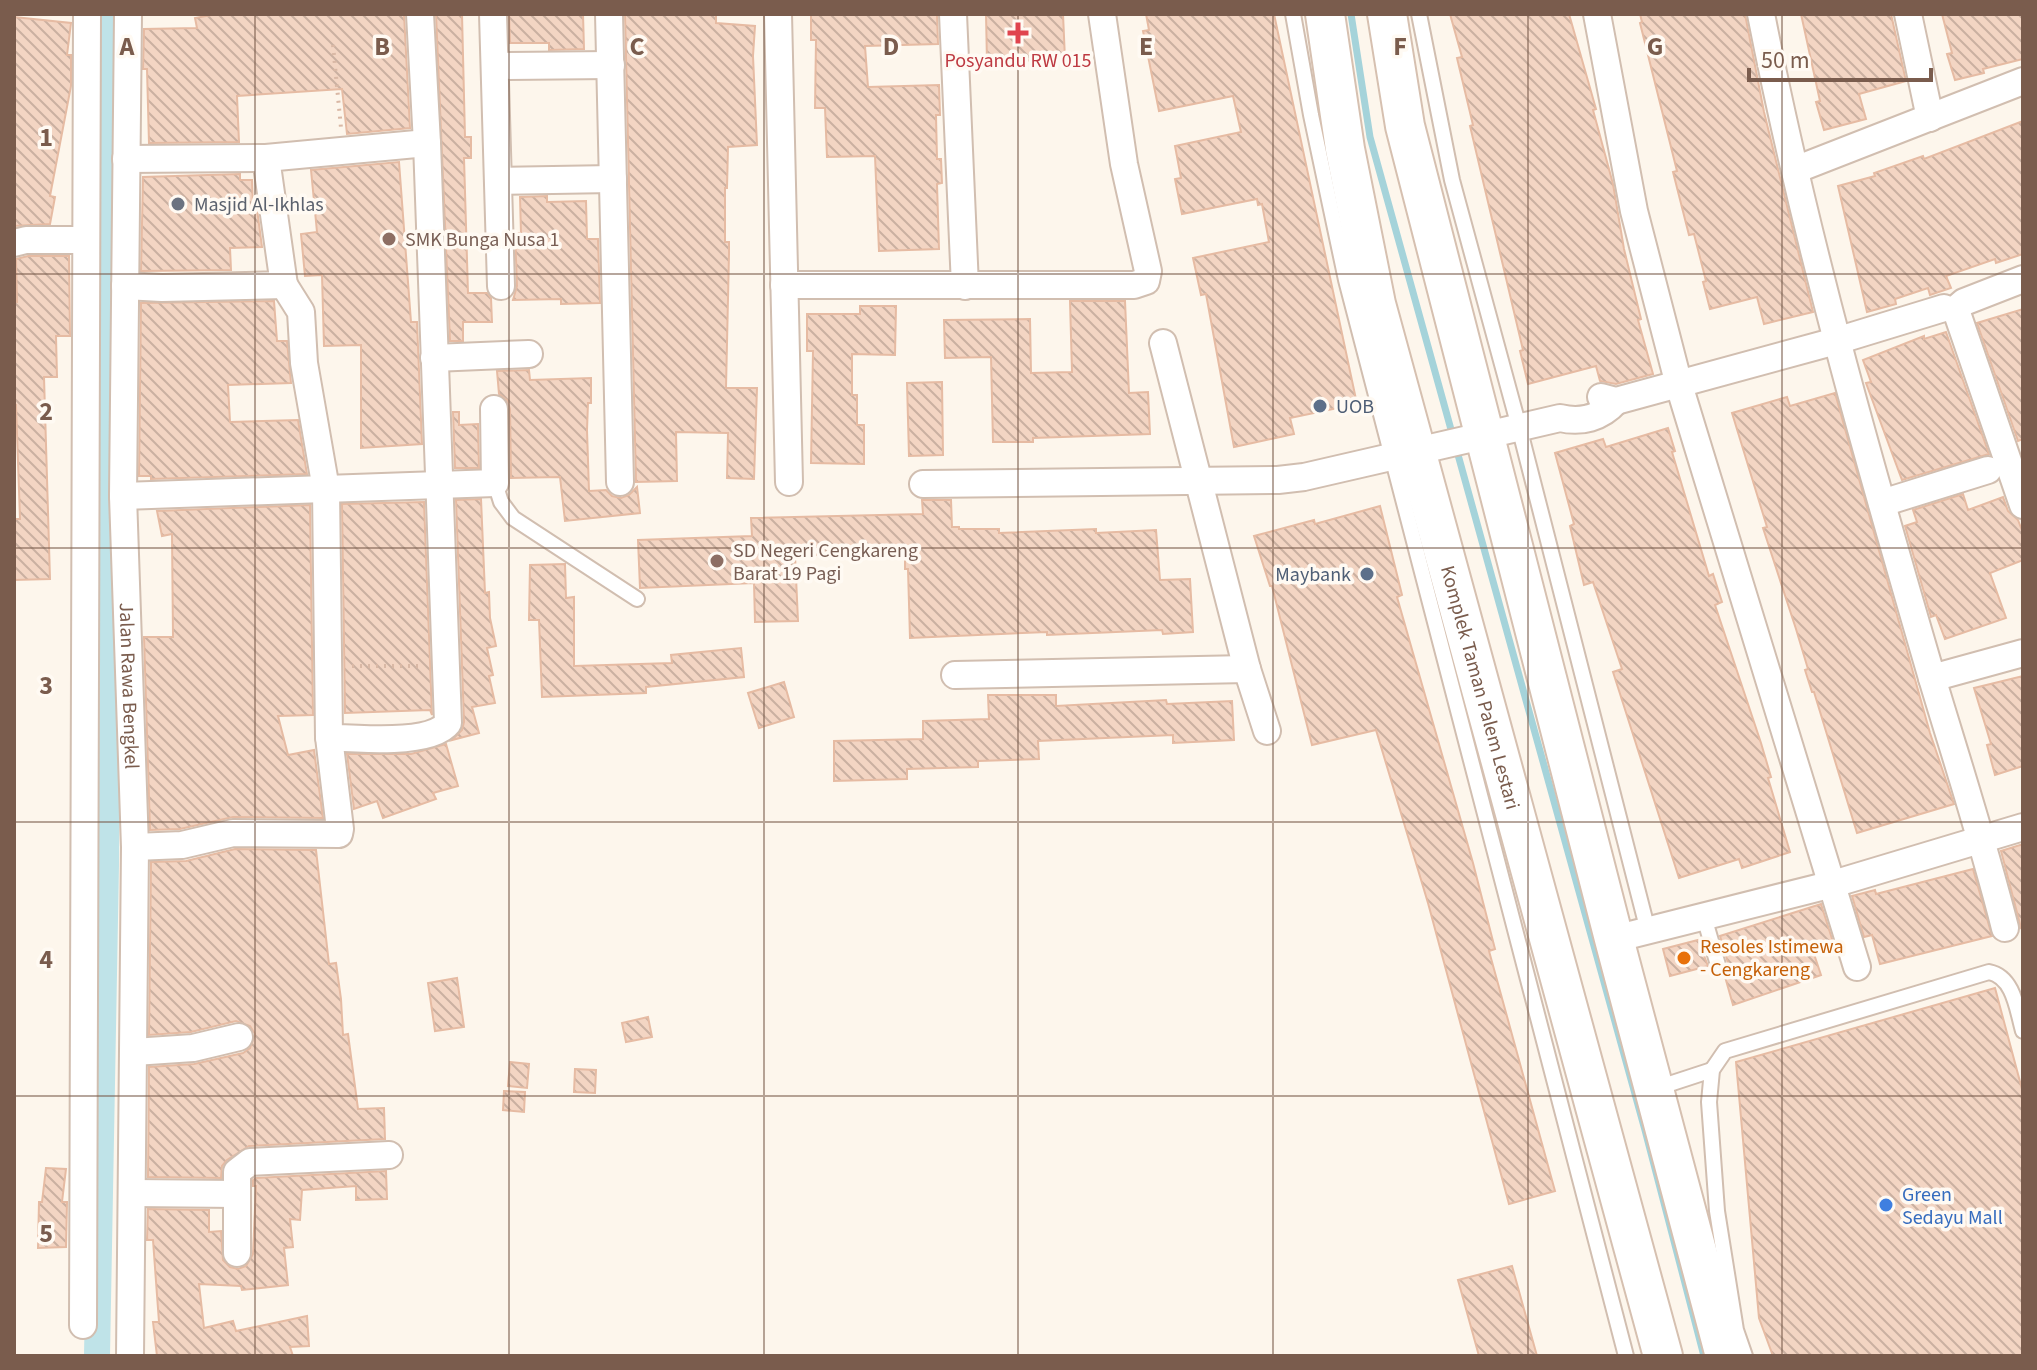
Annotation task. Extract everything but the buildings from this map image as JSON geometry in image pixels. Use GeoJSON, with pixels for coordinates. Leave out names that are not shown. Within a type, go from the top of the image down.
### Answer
{"type":"FeatureCollection","features":[{"type":"Feature","properties":{"kind":"street","name":"Jalan Rawa Bengkel"},"geometry":{"type":"LineString","coordinates":[[83,1325],[87,14]]}},
{"type":"Feature","properties":{"kind":"street","name":"Jalan Rawa Bengkel"},"geometry":{"type":"LineString","coordinates":[[128,14],[123,496],[135,847],[130,1356]]}},
{"type":"Feature","properties":{"kind":"street"},"geometry":{"type":"LineString","coordinates":[[329,737],[375,740],[437,733],[448,723],[420,14]]}},
{"type":"Feature","properties":{"kind":"street"},"geometry":{"type":"LineString","coordinates":[[493,14],[501,286]]}},
{"type":"Feature","properties":{"kind":"street"},"geometry":{"type":"LineString","coordinates":[[609,14],[620,482]]}},
{"type":"Feature","properties":{"kind":"street"},"geometry":{"type":"LineString","coordinates":[[778,14],[789,482]]}},
{"type":"Feature","properties":{"kind":"street"},"geometry":{"type":"LineString","coordinates":[[953,14],[965,286]]}},
{"type":"Feature","properties":{"kind":"street"},"geometry":{"type":"LineString","coordinates":[[784,285],[1134,285],[1146,281],[1148,271],[1124,164],[1102,14]]}},
{"type":"Feature","properties":{"kind":"street","name":"Komplek Taman Palem Lestari"},"geometry":{"type":"LineString","coordinates":[[1325,14],[1345,149],[1376,304],[1663,1356]]}},
{"type":"Feature","properties":{"kind":"street"},"geometry":{"type":"LineString","coordinates":[[1387,14],[1405,126],[1631,935],[1654,1089],[1725,1356]]}},
{"type":"Feature","properties":{"kind":"street"},"geometry":{"type":"LineString","coordinates":[[1597,14],[1634,211],[1679,385],[1857,967]]}},
{"type":"Feature","properties":{"kind":"street"},"geometry":{"type":"LineString","coordinates":[[1761,14],[1836,341],[2005,928]]}},
{"type":"Feature","properties":{"kind":"street"},"geometry":{"type":"LineString","coordinates":[[1908,14],[1930,118]]}},
{"type":"Feature","properties":{"kind":"street"},"geometry":{"type":"LineString","coordinates":[[495,66],[611,65]]}},
{"type":"Feature","properties":{"kind":"street"},"geometry":{"type":"LineString","coordinates":[[1795,170],[2023,81]]}},
{"type":"Feature","properties":{"kind":"street"},"geometry":{"type":"LineString","coordinates":[[126,159],[266,158],[427,143]]}},
{"type":"Feature","properties":{"kind":"street"},"geometry":{"type":"LineString","coordinates":[[135,847],[182,845],[233,833],[339,834],[340,829],[329,737],[326,489],[304,363],[301,312],[284,285],[266,158]]}},
{"type":"Feature","properties":{"kind":"street"},"geometry":{"type":"LineString","coordinates":[[498,181],[613,179]]}},
{"type":"Feature","properties":{"kind":"street"},"geometry":{"type":"LineString","coordinates":[[14,243],[26,240],[86,240]]}},
{"type":"Feature","properties":{"kind":"street"},"geometry":{"type":"LineString","coordinates":[[2023,279],[1964,302],[1957,308],[1957,320],[2023,505]]}},
{"type":"Feature","properties":{"kind":"street"},"geometry":{"type":"LineString","coordinates":[[125,286],[284,285]]}},
{"type":"Feature","properties":{"kind":"street"},"geometry":{"type":"LineString","coordinates":[[923,484],[1199,483],[1304,477],[1560,418],[1572,406],[1600,397],[1616,401],[1679,385],[1944,308]]}},
{"type":"Feature","properties":{"kind":"street"},"geometry":{"type":"LineString","coordinates":[[1163,343],[1247,669],[1267,731]]}},
{"type":"Feature","properties":{"kind":"street"},"geometry":{"type":"LineString","coordinates":[[434,358],[529,354]]}},
{"type":"Feature","properties":{"kind":"street"},"geometry":{"type":"LineString","coordinates":[[123,496],[495,483],[494,409]]}},
{"type":"Feature","properties":{"kind":"street"},"geometry":{"type":"LineString","coordinates":[[1882,503],[2006,461]]}},
{"type":"Feature","properties":{"kind":"street"},"geometry":{"type":"LineString","coordinates":[[1932,678],[2023,653]]}},
{"type":"Feature","properties":{"kind":"street"},"geometry":{"type":"LineString","coordinates":[[955,675],[1247,669]]}},
{"type":"Feature","properties":{"kind":"street"},"geometry":{"type":"LineString","coordinates":[[1631,935],[1833,884],[2023,827]]}},
{"type":"Feature","properties":{"kind":"street"},"geometry":{"type":"LineString","coordinates":[[134,1052],[193,1048],[239,1037]]}},
{"type":"Feature","properties":{"kind":"street"},"geometry":{"type":"LineString","coordinates":[[237,1253],[237,1172],[250,1162],[389,1155]]}},
{"type":"Feature","properties":{"kind":"street"},"geometry":{"type":"LineString","coordinates":[[133,1193],[237,1194]]}},
{"type":"Feature","properties":{"kind":"lane"},"geometry":{"type":"LineString","coordinates":[[1293,14],[1346,280],[1416,451],[1626,1356]]}},
{"type":"Feature","properties":{"kind":"lane"},"geometry":{"type":"LineString","coordinates":[[1419,14],[1452,180],[1491,434]]}},
{"type":"Feature","properties":{"kind":"lane"},"geometry":{"type":"LineString","coordinates":[[495,483],[501,502],[513,518],[637,599]]}},
{"type":"Feature","properties":{"kind":"lane"},"geometry":{"type":"LineString","coordinates":[[1704,917],[1718,965]]}},
{"type":"Feature","properties":{"kind":"lane"},"geometry":{"type":"LineString","coordinates":[[1745,1356],[1736,1330],[1717,1211],[1709,1102],[1712,1070],[1725,1051],[1989,972],[1998,974],[2006,982],[2023,1031]]}},
{"type":"Feature","properties":{"kind":"lane"},"geometry":{"type":"LineString","coordinates":[[1654,1089],[1712,1070]]}},
{"type":"Feature","properties":{"kind":"lane"},"geometry":{"type":"LineString","coordinates":[[1682,1196],[1725,1257]]}},
{"type":"Feature","properties":{"kind":"path"},"geometry":{"type":"LineString","coordinates":[[333,45],[344,151]]}},
{"type":"Feature","properties":{"kind":"path"},"geometry":{"type":"LineString","coordinates":[[329,666],[446,666]]}},
{"type":"Feature","properties":{"kind":"waterway"},"geometry":{"type":"LineString","coordinates":[[97,1356],[106,865],[113,14]]}},
{"type":"Feature","properties":{"kind":"waterway"},"geometry":{"type":"LineString","coordinates":[[1351,14],[1370,137],[1645,1130],[1704,1356]]}},
{"type":"Feature","properties":{"kind":"place","name":"Posyandu RW 015"},"geometry":{"type":"Point","coordinates":[1018,33]}},
{"type":"Feature","properties":{"kind":"place","name":"Masjid Al-Ikhlas"},"geometry":{"type":"Point","coordinates":[178,204]}},
{"type":"Feature","properties":{"kind":"place","name":"SMK Bunga Nusa 1"},"geometry":{"type":"Point","coordinates":[389,239]}},
{"type":"Feature","properties":{"kind":"place","name":"UOB"},"geometry":{"type":"Point","coordinates":[1320,406]}},
{"type":"Feature","properties":{"kind":"place","name":"SD Negeri Cengkareng Barat 19 Pagi"},"geometry":{"type":"Point","coordinates":[717,561]}},
{"type":"Feature","properties":{"kind":"place","name":"Maybank"},"geometry":{"type":"Point","coordinates":[1367,574]}},
{"type":"Feature","properties":{"kind":"place","name":"Resoles Istimewa - Cengkareng"},"geometry":{"type":"Point","coordinates":[1684,958]}},
{"type":"Feature","properties":{"kind":"place","name":"Green Sedayu Mall"},"geometry":{"type":"Point","coordinates":[1886,1205]}}]}
